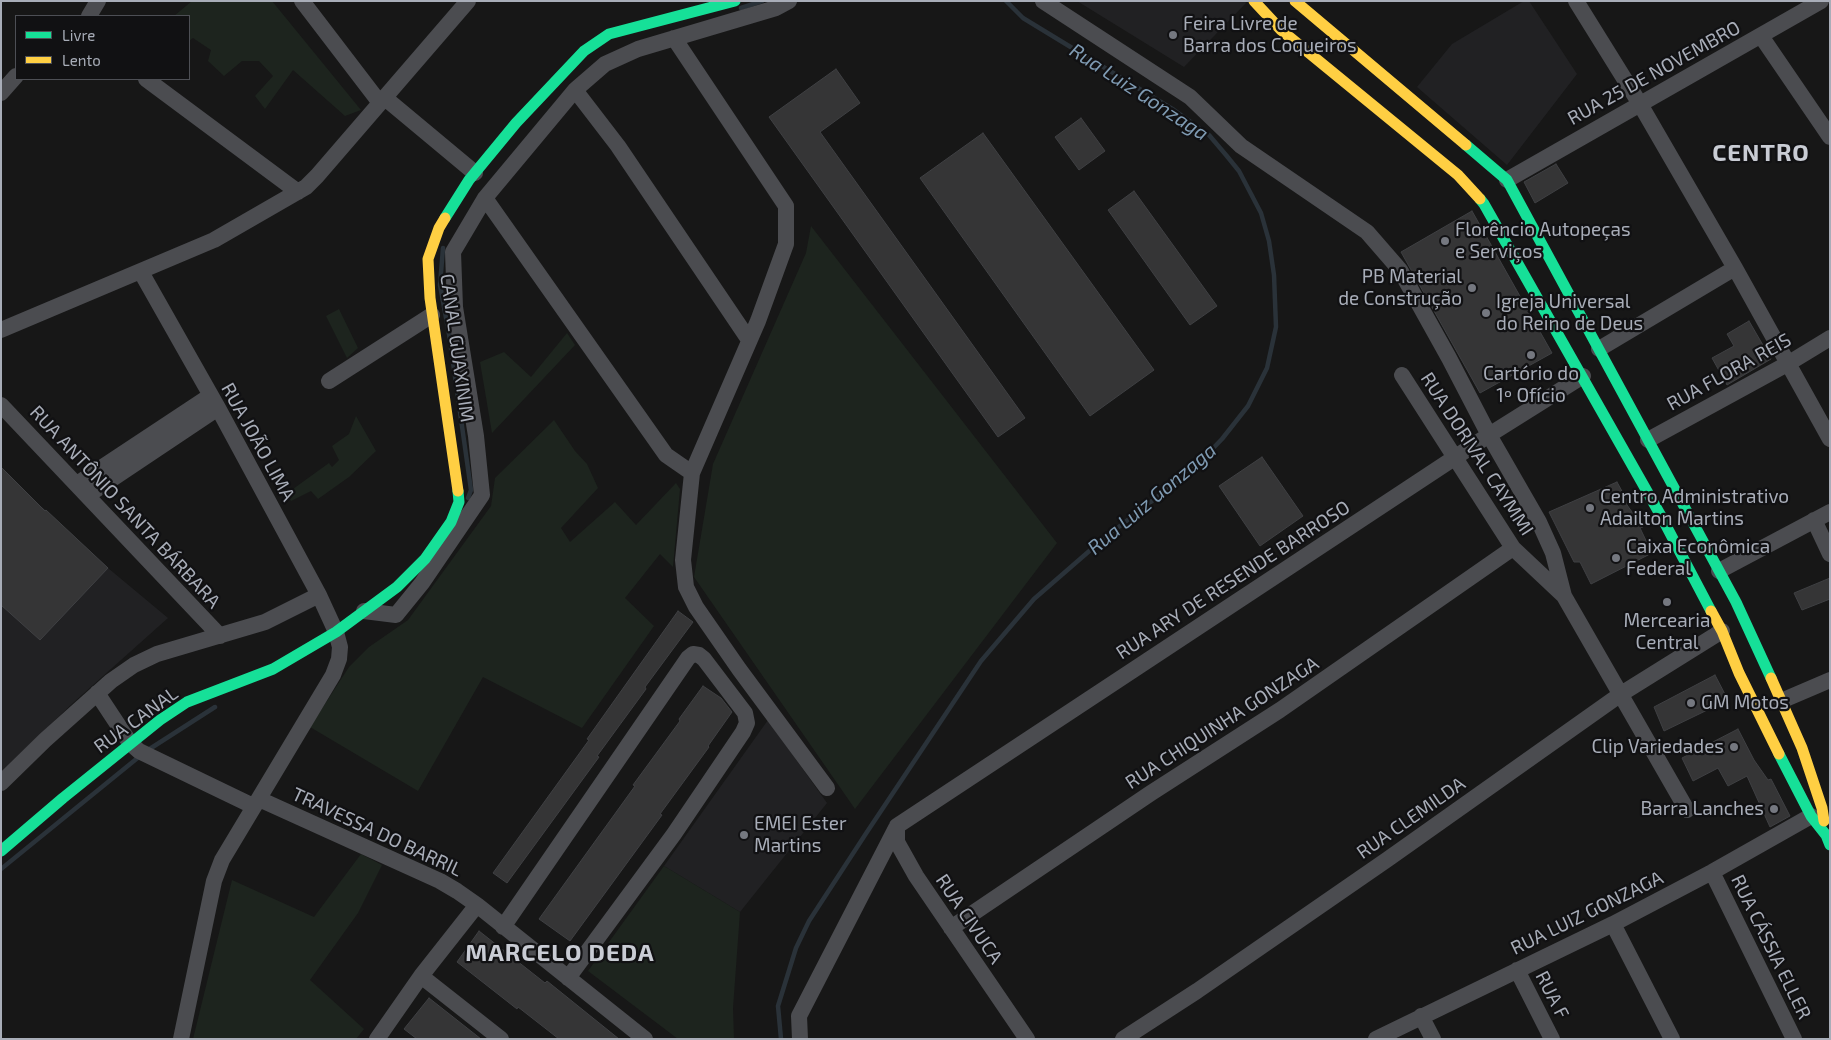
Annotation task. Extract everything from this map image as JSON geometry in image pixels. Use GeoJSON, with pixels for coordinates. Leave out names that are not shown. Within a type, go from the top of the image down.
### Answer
{"type":"FeatureCollection","features":[{"type":"Feature","properties":{"kind":"street"},"geometry":{"type":"LineString","coordinates":[[90,15],[98,1]]}},
{"type":"Feature","properties":{"kind":"street"},"geometry":{"type":"LineString","coordinates":[[302,1],[382,100],[475,173]]}},
{"type":"Feature","properties":{"kind":"street"},"geometry":{"type":"LineString","coordinates":[[1,330],[214,240],[306,187],[468,1]]}},
{"type":"Feature","properties":{"kind":"street","name":"CANAL GUAXINIM"},"geometry":{"type":"LineString","coordinates":[[336,632],[397,587],[425,559],[451,522],[459,502],[458,479],[432,315],[428,259],[439,228],[475,173],[516,123],[584,51],[609,34],[735,1]]}},
{"type":"Feature","properties":{"kind":"street"},"geometry":{"type":"LineString","coordinates":[[364,611],[396,615],[422,584],[482,495],[476,436],[455,307],[453,252],[485,198],[575,90],[605,64],[638,50],[776,8],[789,1]]}},
{"type":"Feature","properties":{"kind":"street"},"geometry":{"type":"LineString","coordinates":[[1043,1],[1190,97],[1241,146],[1367,232],[1400,270],[1489,435],[1539,522],[1553,553],[1564,596],[1686,810]]}},
{"type":"Feature","properties":{"kind":"street"},"geometry":{"type":"LineString","coordinates":[[1254,1],[1281,30],[1458,175],[1484,204],[1661,516],[1722,631],[1740,674],[1811,816],[1828,840]]}},
{"type":"Feature","properties":{"kind":"street"},"geometry":{"type":"LineString","coordinates":[[1295,1],[1507,180],[1736,602],[1802,748],[1822,808],[1828,840]]}},
{"type":"Feature","properties":{"kind":"street"},"geometry":{"type":"LineString","coordinates":[[1576,1],[1640,104],[1735,268],[1830,439]]}},
{"type":"Feature","properties":{"kind":"street","name":"RUA 25 DE NOVEMBRO"},"geometry":{"type":"LineString","coordinates":[[1507,180],[1821,1]]}},
{"type":"Feature","properties":{"kind":"street"},"geometry":{"type":"LineString","coordinates":[[1760,36],[1830,136]]}},
{"type":"Feature","properties":{"kind":"street"},"geometry":{"type":"LineString","coordinates":[[674,38],[786,206],[786,244],[758,321],[692,473],[683,560],[686,587],[696,607],[827,788]]}},
{"type":"Feature","properties":{"kind":"street"},"geometry":{"type":"LineString","coordinates":[[1,93],[15,77]]}},
{"type":"Feature","properties":{"kind":"street"},"geometry":{"type":"LineString","coordinates":[[147,80],[298,192]]}},
{"type":"Feature","properties":{"kind":"street"},"geometry":{"type":"LineString","coordinates":[[575,90],[618,146],[749,340]]}},
{"type":"Feature","properties":{"kind":"street"},"geometry":{"type":"LineString","coordinates":[[485,198],[666,455],[692,473]]}},
{"type":"Feature","properties":{"kind":"street"},"geometry":{"type":"LineString","coordinates":[[1599,349],[1735,268]]}},
{"type":"Feature","properties":{"kind":"street","name":"RUA JOÃO LIMA"},"geometry":{"type":"LineString","coordinates":[[140,272],[214,402],[319,595],[336,632],[340,647],[339,659],[333,675],[222,860],[214,881],[181,1039]]}},
{"type":"Feature","properties":{"kind":"street"},"geometry":{"type":"LineString","coordinates":[[329,381],[432,315]]}},
{"type":"Feature","properties":{"kind":"street","name":"RUA FLORA REIS"},"geometry":{"type":"LineString","coordinates":[[1648,440],[1830,338]]}},
{"type":"Feature","properties":{"kind":"street","name":"RUA DORIVAL CAYMMI"},"geometry":{"type":"LineString","coordinates":[[1402,375],[1513,548],[1564,596]]}},
{"type":"Feature","properties":{"kind":"street","name":"RUA ARY DE RESENDE BARROSO"},"geometry":{"type":"LineString","coordinates":[[902,822],[1489,435],[1583,376]]}},
{"type":"Feature","properties":{"kind":"street"},"geometry":{"type":"LineString","coordinates":[[82,490],[214,402]]}},
{"type":"Feature","properties":{"kind":"street","name":"RUA ANTÔNIO SANTA BÁRBARA"},"geometry":{"type":"LineString","coordinates":[[1,405],[220,636]]}},
{"type":"Feature","properties":{"kind":"street"},"geometry":{"type":"LineString","coordinates":[[1719,571],[1830,512]]}},
{"type":"Feature","properties":{"kind":"street"},"geometry":{"type":"LineString","coordinates":[[1814,520],[1830,554]]}},
{"type":"Feature","properties":{"kind":"street","name":"RUA CHIQUINHA GONZAGA"},"geometry":{"type":"LineString","coordinates":[[951,928],[1151,793],[1280,710],[1513,548]]}},
{"type":"Feature","properties":{"kind":"street"},"geometry":{"type":"LineString","coordinates":[[1,783],[97,693],[134,665],[157,654],[265,622],[319,595]]}},
{"type":"Feature","properties":{"kind":"street"},"geometry":{"type":"LineString","coordinates":[[503,927],[688,658],[693,654],[711,628]]}},
{"type":"Feature","properties":{"kind":"street","name":"RUA CLEMILDA"},"geometry":{"type":"LineString","coordinates":[[1123,1039],[1213,980],[1388,859],[1621,694],[1722,631]]}},
{"type":"Feature","properties":{"kind":"street","name":"RUA CANAL"},"geometry":{"type":"LineString","coordinates":[[1,851],[136,748],[160,720],[187,702],[273,669],[336,632]]}},
{"type":"Feature","properties":{"kind":"street"},"geometry":{"type":"LineString","coordinates":[[693,654],[699,655],[704,659],[745,713],[747,723]]}},
{"type":"Feature","properties":{"kind":"street"},"geometry":{"type":"LineString","coordinates":[[1781,701],[1830,680]]}},
{"type":"Feature","properties":{"kind":"street"},"geometry":{"type":"LineString","coordinates":[[97,693],[136,748]]}},
{"type":"Feature","properties":{"kind":"street"},"geometry":{"type":"LineString","coordinates":[[568,978],[674,834],[743,732],[747,723],[766,705]]}},
{"type":"Feature","properties":{"kind":"street","name":"TRAVESSA DO BARRIL"},"geometry":{"type":"LineString","coordinates":[[136,748],[440,881],[477,905],[645,1039]]}},
{"type":"Feature","properties":{"kind":"street","name":"RUA LUIZ GONZAGA"},"geometry":{"type":"LineString","coordinates":[[1376,1039],[1613,924],[1712,872],[1811,816]]}},
{"type":"Feature","properties":{"kind":"street"},"geometry":{"type":"LineString","coordinates":[[800,1039],[799,1016],[902,822]]}},
{"type":"Feature","properties":{"kind":"street","name":"RUA CIVUCA"},"geometry":{"type":"LineString","coordinates":[[902,822],[897,842],[916,876],[1027,1039]]}},
{"type":"Feature","properties":{"kind":"street","name":"RUA CÁSSIA ELLER"},"geometry":{"type":"LineString","coordinates":[[1712,872],[1794,1039]]}},
{"type":"Feature","properties":{"kind":"street"},"geometry":{"type":"LineString","coordinates":[[377,1039],[421,976],[477,905]]}},
{"type":"Feature","properties":{"kind":"street"},"geometry":{"type":"LineString","coordinates":[[1613,924],[1672,1039]]}},
{"type":"Feature","properties":{"kind":"street","name":"RUA F"},"geometry":{"type":"LineString","coordinates":[[1517,970],[1552,1039]]}},
{"type":"Feature","properties":{"kind":"street"},"geometry":{"type":"LineString","coordinates":[[421,976],[501,1039]]}},
{"type":"Feature","properties":{"kind":"street"},"geometry":{"type":"LineString","coordinates":[[1421,1016],[1433,1039]]}},
{"type":"Feature","properties":{"kind":"shaded area"},"geometry":{"type":"Polygon","coordinates":[[[192,1],[272,1],[361,110],[345,116],[293,70],[265,109],[255,96],[273,76],[259,61],[242,61],[224,76],[208,61],[211,50],[193,38],[190,40],[190,15],[175,15],[192,1]]]}},
{"type":"Feature","properties":{"kind":"shaded area","name":"Feira Livre de Barra dos Coqueiros"},"geometry":{"type":"Polygon","coordinates":[[[1077,1],[1245,1],[1246,3],[1184,67],[1077,1]]]}},
{"type":"Feature","properties":{"kind":"shaded area"},"geometry":{"type":"Polygon","coordinates":[[[1524,1],[1529,1],[1577,74],[1507,165],[1417,87],[1452,44],[1524,1]]]}},
{"type":"Feature","properties":{"kind":"shaded area"},"geometry":{"type":"Polygon","coordinates":[[[811,226],[1057,543],[855,809],[694,577],[713,464],[806,253],[811,226]]]}},
{"type":"Feature","properties":{"kind":"shaded area"},"geometry":{"type":"Polygon","coordinates":[[[339,309],[358,348],[347,358],[326,316],[339,309]]]}},
{"type":"Feature","properties":{"kind":"shaded area"},"geometry":{"type":"Polygon","coordinates":[[[567,333],[575,345],[492,433],[480,362],[504,352],[531,377],[567,333]]]}},
{"type":"Feature","properties":{"kind":"shaded area"},"geometry":{"type":"Polygon","coordinates":[[[356,416],[376,451],[349,477],[318,499],[311,491],[291,501],[286,494],[329,463],[332,467],[339,460],[332,446],[349,434],[356,416]]]}},
{"type":"Feature","properties":{"kind":"shaded area"},"geometry":{"type":"Polygon","coordinates":[[[554,420],[575,451],[587,464],[598,488],[561,528],[570,542],[615,502],[636,525],[676,483],[680,489],[673,567],[660,554],[625,598],[654,626],[582,728],[483,677],[418,791],[310,727],[349,667],[369,647],[408,620],[491,506],[495,478],[554,420]]]}},
{"type":"Feature","properties":{"kind":"shaded area"},"geometry":{"type":"Polygon","coordinates":[[[1,467],[39,505],[108,568],[168,618],[74,702],[1,772],[1,467]]]}},
{"type":"Feature","properties":{"kind":"shaded area","name":"EMEI Ester Martins"},"geometry":{"type":"Polygon","coordinates":[[[768,720],[827,803],[740,912],[664,866],[768,720]]]}},
{"type":"Feature","properties":{"kind":"shaded area"},"geometry":{"type":"Polygon","coordinates":[[[361,854],[382,865],[358,913],[310,980],[364,1029],[356,1039],[193,1039],[232,880],[314,917],[361,854]]]}},
{"type":"Feature","properties":{"kind":"shaded area"},"geometry":{"type":"Polygon","coordinates":[[[664,866],[740,912],[733,1008],[734,1039],[678,1039],[588,971],[664,866]]]}},
{"type":"Feature","properties":{"kind":"building"},"geometry":{"type":"Polygon","coordinates":[[[836,69],[860,103],[820,132],[1025,418],[998,437],[769,117],[836,69]]]}},
{"type":"Feature","properties":{"kind":"building"},"geometry":{"type":"Polygon","coordinates":[[[1081,118],[1105,151],[1079,170],[1055,137],[1081,118]]]}},
{"type":"Feature","properties":{"kind":"building"},"geometry":{"type":"Polygon","coordinates":[[[983,133],[1154,370],[1090,416],[920,178],[983,133]]]}},
{"type":"Feature","properties":{"kind":"building"},"geometry":{"type":"Polygon","coordinates":[[[1556,164],[1568,183],[1535,203],[1524,182],[1556,164]]]}},
{"type":"Feature","properties":{"kind":"building"},"geometry":{"type":"Polygon","coordinates":[[[1134,191],[1217,306],[1190,325],[1108,210],[1134,191]]]}},
{"type":"Feature","properties":{"kind":"building"},"geometry":{"type":"Polygon","coordinates":[[[1472,211],[1552,353],[1480,393],[1401,252],[1472,211]]]}},
{"type":"Feature","properties":{"kind":"building"},"geometry":{"type":"Polygon","coordinates":[[[1749,321],[1771,359],[1727,385],[1712,358],[1734,346],[1727,334],[1749,321]]]}},
{"type":"Feature","properties":{"kind":"building"},"geometry":{"type":"Polygon","coordinates":[[[1262,457],[1303,516],[1260,546],[1219,486],[1262,457]]]}},
{"type":"Feature","properties":{"kind":"building"},"geometry":{"type":"Polygon","coordinates":[[[1,467],[45,511],[108,568],[40,640],[1,605],[1,467]]]}},
{"type":"Feature","properties":{"kind":"building"},"geometry":{"type":"Polygon","coordinates":[[[1617,482],[1629,504],[1627,505],[1643,527],[1640,528],[1652,553],[1591,584],[1580,562],[1574,562],[1549,512],[1617,482]]]}},
{"type":"Feature","properties":{"kind":"building"},"geometry":{"type":"Polygon","coordinates":[[[1830,578],[1830,599],[1802,610],[1794,593],[1830,578]]]}},
{"type":"Feature","properties":{"kind":"building"},"geometry":{"type":"Polygon","coordinates":[[[678,611],[693,622],[645,687],[646,689],[597,756],[599,757],[507,883],[493,873],[589,740],[587,739],[678,611]]]}},
{"type":"Feature","properties":{"kind":"building","name":"GM Motos"},"geometry":{"type":"Polygon","coordinates":[[[1715,675],[1728,700],[1664,731],[1654,707],[1715,675]]]}},
{"type":"Feature","properties":{"kind":"building"},"geometry":{"type":"Polygon","coordinates":[[[703,686],[721,698],[732,712],[660,814],[662,815],[570,941],[539,919],[635,786],[633,785],[703,686]]]}},
{"type":"Feature","properties":{"kind":"building"},"geometry":{"type":"Polygon","coordinates":[[[1738,729],[1754,760],[1768,780],[1771,779],[1790,816],[1770,827],[1747,776],[1728,786],[1718,768],[1693,781],[1682,758],[1738,729]]]}},
{"type":"Feature","properties":{"kind":"building"},"geometry":{"type":"Polygon","coordinates":[[[479,931],[545,983],[547,981],[619,1039],[559,1039],[518,1007],[517,1009],[457,962],[479,931]]]}},
{"type":"Feature","properties":{"kind":"building"},"geometry":{"type":"Polygon","coordinates":[[[429,998],[481,1039],[417,1039],[404,1029],[429,998]]]}},
{"type":"Feature","properties":{"kind":"waterway"},"geometry":{"type":"LineString","coordinates":[[741,8],[762,1]]}},
{"type":"Feature","properties":{"kind":"waterway","name":"Rua Luiz Gonzaga"},"geometry":{"type":"LineString","coordinates":[[781,1039],[778,1006],[796,948],[809,921],[981,661],[1034,599],[1102,540],[1193,469],[1222,439],[1248,406],[1267,368],[1276,327],[1274,275],[1269,241],[1261,213],[1239,171],[1226,155],[1209,135],[1174,110],[1023,18],[1006,1]]}},
{"type":"Feature","properties":{"kind":"waterway"},"geometry":{"type":"LineString","coordinates":[[443,248],[440,285],[449,334],[471,490],[468,498]]}},
{"type":"Feature","properties":{"kind":"waterway"},"geometry":{"type":"LineString","coordinates":[[148,750],[215,707]]}},
{"type":"Feature","properties":{"kind":"waterway"},"geometry":{"type":"LineString","coordinates":[[1,869],[140,756]]}},
{"type":"Feature","properties":{"kind":"traffic: fast"},"geometry":{"type":"LineString","coordinates":[[445,218],[469,180],[516,123],[584,51],[609,34],[735,1]]}},
{"type":"Feature","properties":{"kind":"traffic: fast"},"geometry":{"type":"LineString","coordinates":[[1466,145],[1507,180],[1736,602],[1771,678]]}},
{"type":"Feature","properties":{"kind":"traffic: fast"},"geometry":{"type":"LineString","coordinates":[[1480,199],[1661,516],[1711,611]]}},
{"type":"Feature","properties":{"kind":"traffic: fast"},"geometry":{"type":"LineString","coordinates":[[1,851],[160,720],[187,702],[273,669],[336,632],[397,587],[425,559],[451,522],[459,502],[458,491]]}},
{"type":"Feature","properties":{"kind":"traffic: fast"},"geometry":{"type":"LineString","coordinates":[[1779,754],[1811,816],[1826,835],[1830,845]]}},
{"type":"Feature","properties":{"kind":"traffic: slow"},"geometry":{"type":"LineString","coordinates":[[1254,1],[1281,30],[1458,175],[1480,199]]}},
{"type":"Feature","properties":{"kind":"traffic: slow"},"geometry":{"type":"LineString","coordinates":[[1295,1],[1466,145]]}},
{"type":"Feature","properties":{"kind":"traffic: slow"},"geometry":{"type":"LineString","coordinates":[[445,218],[439,228],[428,259],[430,298],[458,491]]}},
{"type":"Feature","properties":{"kind":"traffic: slow"},"geometry":{"type":"LineString","coordinates":[[1711,611],[1779,754]]}},
{"type":"Feature","properties":{"kind":"traffic: slow"},"geometry":{"type":"LineString","coordinates":[[1771,678],[1802,748],[1822,808],[1824,821]]}},
{"type":"Feature","properties":{"kind":"place","name":"Feira Livre de Barra dos Coqueiros"},"geometry":{"type":"Point","coordinates":[1173,35]}},
{"type":"Feature","properties":{"kind":"place","name":"Florêncio Autopeças e Serviços"},"geometry":{"type":"Point","coordinates":[1445,241]}},
{"type":"Feature","properties":{"kind":"place","name":"PB Material de Construção"},"geometry":{"type":"Point","coordinates":[1472,288]}},
{"type":"Feature","properties":{"kind":"place","name":"Igreja Universal do Reino de Deus"},"geometry":{"type":"Point","coordinates":[1486,313]}},
{"type":"Feature","properties":{"kind":"place","name":"Cartório do 1º Ofício"},"geometry":{"type":"Point","coordinates":[1531,355]}},
{"type":"Feature","properties":{"kind":"place","name":"Centro Administrativo Adailton Martins"},"geometry":{"type":"Point","coordinates":[1590,508]}},
{"type":"Feature","properties":{"kind":"place","name":"Caixa Econômica Federal"},"geometry":{"type":"Point","coordinates":[1616,558]}},
{"type":"Feature","properties":{"kind":"place","name":"Mercearia Central"},"geometry":{"type":"Point","coordinates":[1667,602]}},
{"type":"Feature","properties":{"kind":"place","name":"GM Motos"},"geometry":{"type":"Point","coordinates":[1691,703]}},
{"type":"Feature","properties":{"kind":"place","name":"Clip Variedades"},"geometry":{"type":"Point","coordinates":[1734,747]}},
{"type":"Feature","properties":{"kind":"place","name":"Barra Lanches"},"geometry":{"type":"Point","coordinates":[1774,809]}},
{"type":"Feature","properties":{"kind":"place","name":"EMEI Ester Martins"},"geometry":{"type":"Point","coordinates":[744,835]}},
{"type":"Feature","properties":{"kind":"district","name":"CENTRO"},"geometry":{"type":"Point","coordinates":[1761,153]}},
{"type":"Feature","properties":{"kind":"district","name":"MARCELO DEDA"},"geometry":{"type":"Point","coordinates":[560,953]}}]}
